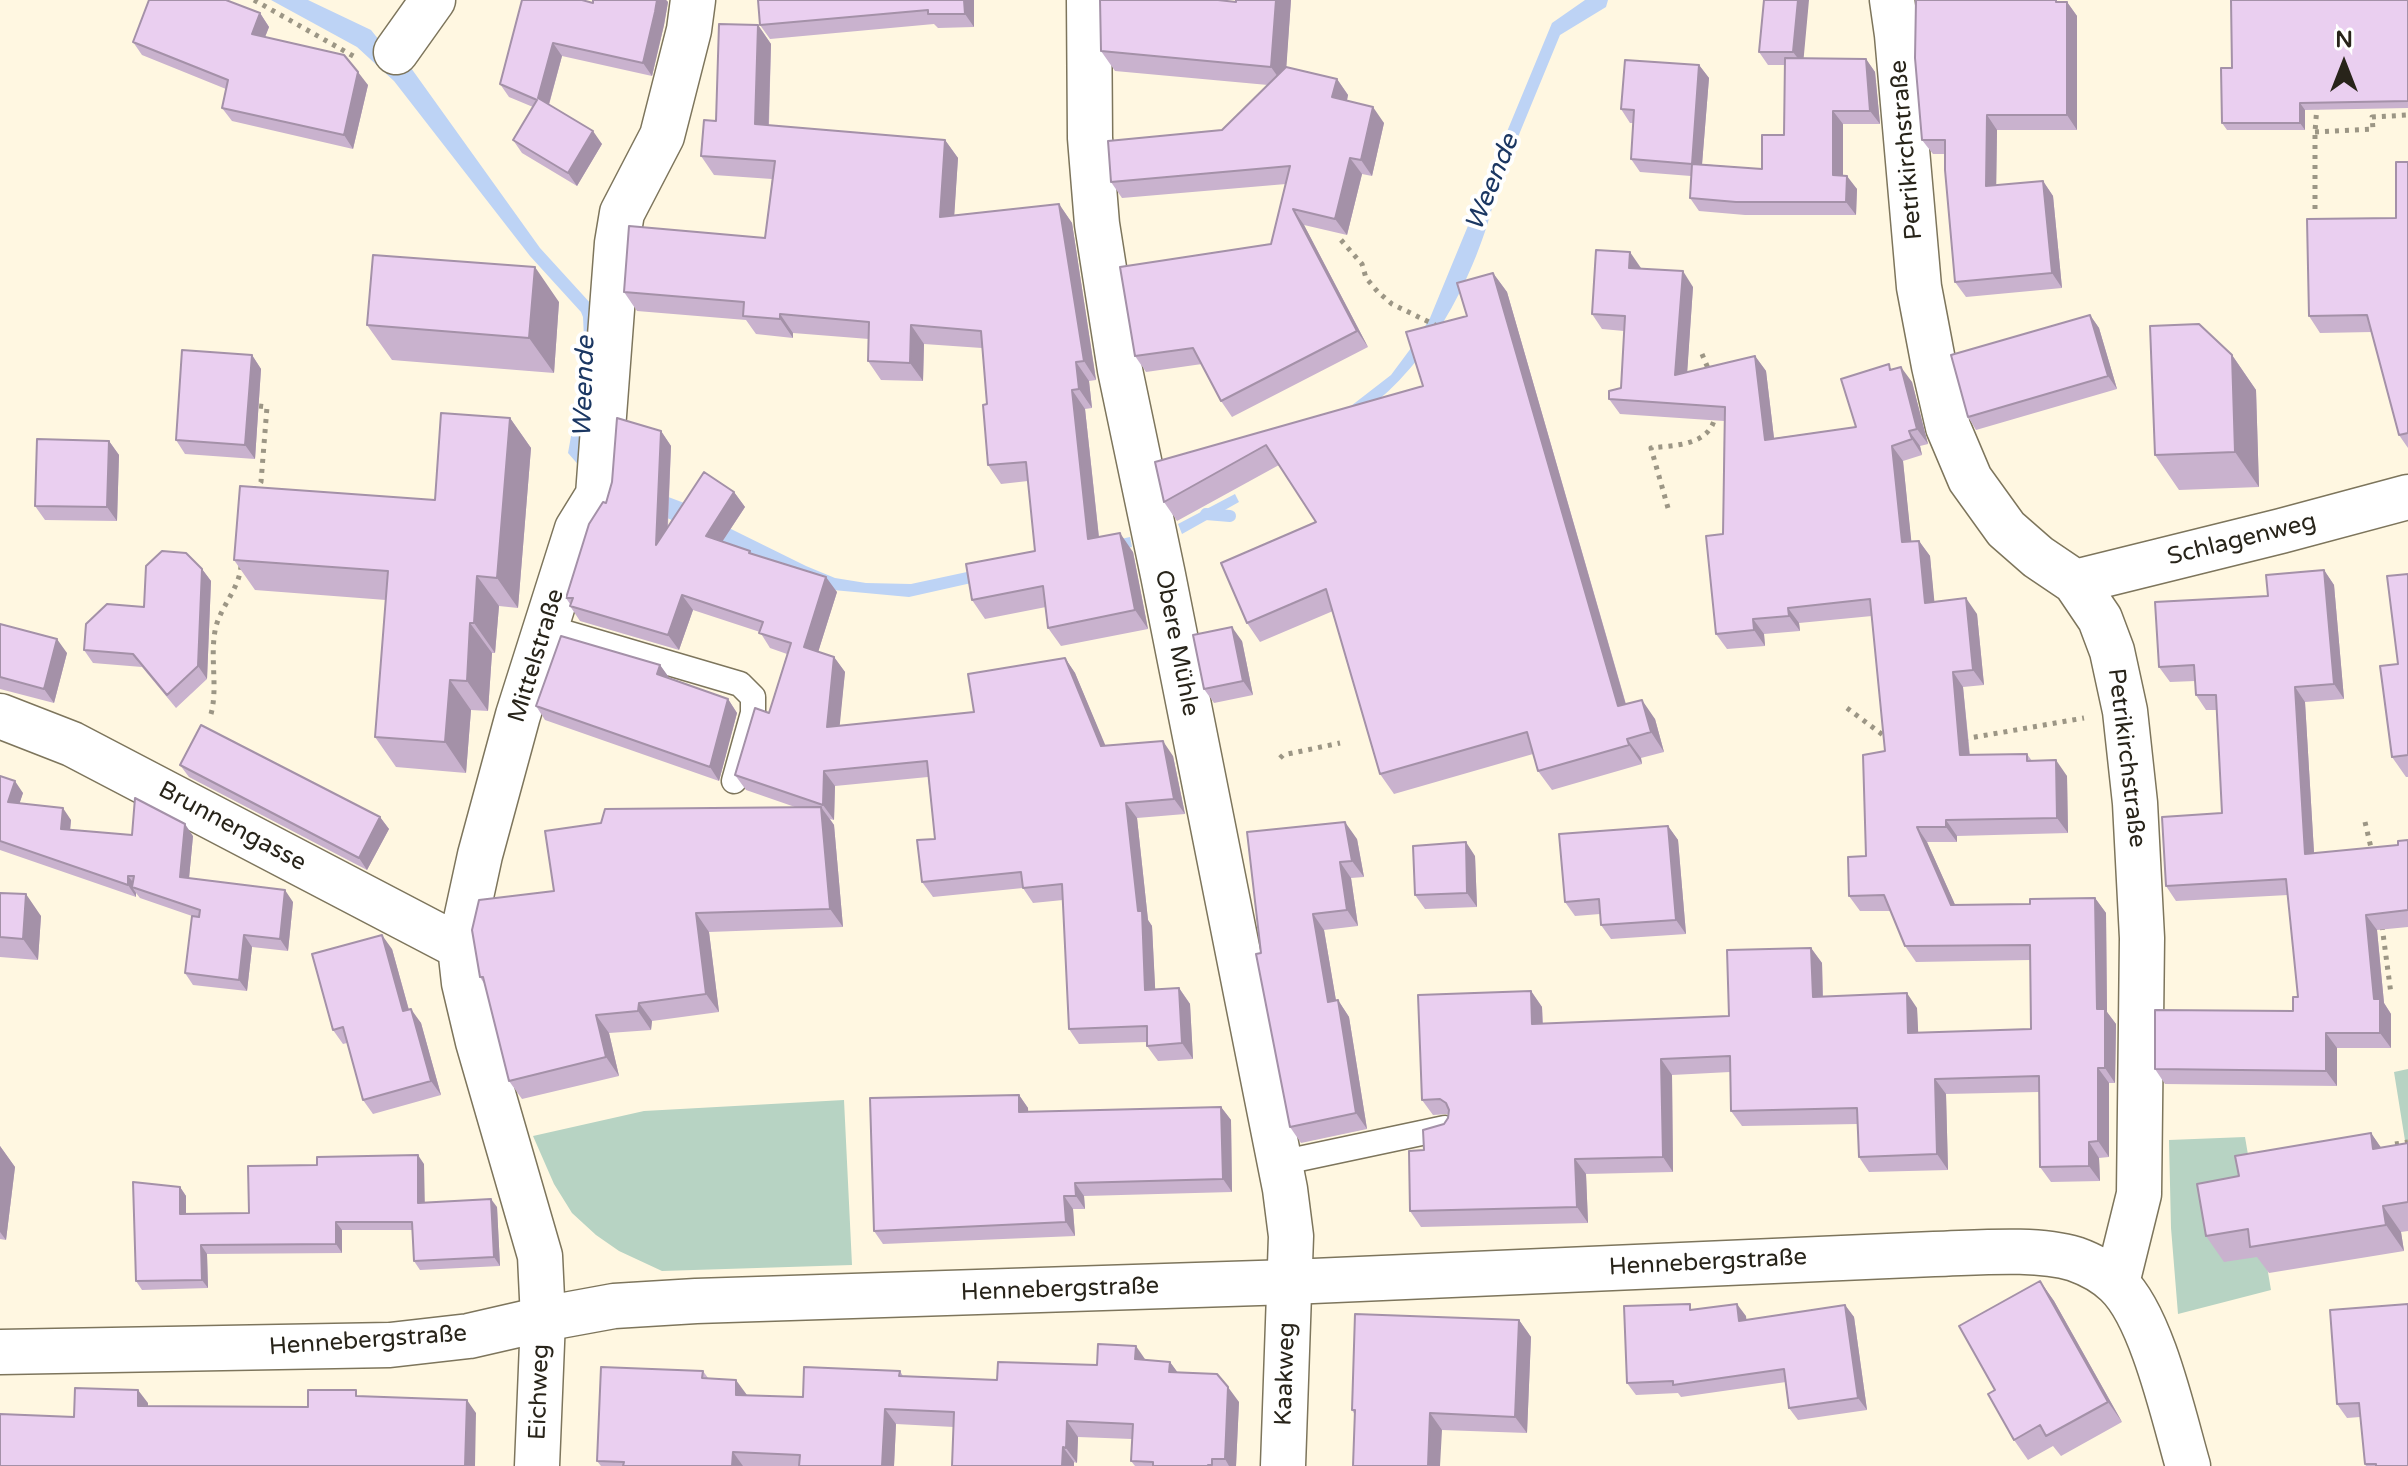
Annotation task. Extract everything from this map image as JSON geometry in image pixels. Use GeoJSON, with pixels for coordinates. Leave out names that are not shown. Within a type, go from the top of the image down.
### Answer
{"type":"FeatureCollection","features":[{"type":"Feature","properties":{"kind":"street"},"geometry":{"type":"LineString","coordinates":[[378,56],[433,0]]}},
{"type":"Feature","properties":{"kind":"street","name":"Mittelstraße"},"geometry":{"type":"LineString","coordinates":[[543,1319],[540,1256],[478,1042],[464,983],[460,947],[480,855],[518,715],[577,529],[598,495],[616,254],[622,213],[662,136],[687,43],[693,0]]}},
{"type":"Feature","properties":{"kind":"street","name":"Obere Mühle"},"geometry":{"type":"LineString","coordinates":[[1089,0],[1090,138],[1097,224],[1120,370],[1280,1163],[1291,1236],[1290,1282]]}},
{"type":"Feature","properties":{"kind":"street","name":"Petrikirchstraße"},"geometry":{"type":"LineString","coordinates":[[1892,0],[1919,287],[1948,427],[1970,479],[2006,529],[2038,557],[2075,582],[2100,619],[2112,651],[2125,711],[2135,803],[2142,938],[2139,1194],[2117,1283]]}},
{"type":"Feature","properties":{"kind":"street","name":"Schlagenweg"},"geometry":{"type":"LineString","coordinates":[[2075,582],[2408,497]]}},
{"type":"Feature","properties":{"kind":"street","name":"Brunnengasse"},"geometry":{"type":"LineString","coordinates":[[0,716],[72,744],[460,947]]}},
{"type":"Feature","properties":{"kind":"street","name":"Hennebergstraße"},"geometry":{"type":"LineString","coordinates":[[0,1352],[390,1345],[469,1336],[614,1306],[696,1301],[1290,1282],[1918,1254],[2034,1253],[2073,1259],[2117,1283]]}},
{"type":"Feature","properties":{"kind":"street","name":"Kaakweg"},"geometry":{"type":"LineString","coordinates":[[1283,1466],[1290,1282]]}},
{"type":"Feature","properties":{"kind":"street"},"geometry":{"type":"LineString","coordinates":[[2117,1283],[2151,1341],[2188,1466]]}},
{"type":"Feature","properties":{"kind":"street","name":"Eichweg"},"geometry":{"type":"LineString","coordinates":[[537,1466],[543,1319]]}},
{"type":"Feature","properties":{"kind":"lane"},"geometry":{"type":"LineString","coordinates":[[546,627],[740,684],[753,697],[753,713],[734,781]]}},
{"type":"Feature","properties":{"kind":"lane"},"geometry":{"type":"LineString","coordinates":[[1280,1163],[1445,1128]]}},
{"type":"Feature","properties":{"kind":"path"},"geometry":{"type":"LineString","coordinates":[[254,0],[378,56]]}},
{"type":"Feature","properties":{"kind":"path"},"geometry":{"type":"LineString","coordinates":[[2315,209],[2315,132],[2319,92]]}},
{"type":"Feature","properties":{"kind":"path"},"geometry":{"type":"LineString","coordinates":[[2315,132],[2373,129],[2372,117],[2408,115]]}},
{"type":"Feature","properties":{"kind":"path"},"geometry":{"type":"LineString","coordinates":[[1341,240],[1362,264],[1366,278],[1392,304],[1446,329]]}},
{"type":"Feature","properties":{"kind":"path"},"geometry":{"type":"LineString","coordinates":[[1702,354],[1714,383]]}},
{"type":"Feature","properties":{"kind":"path"},"geometry":{"type":"LineString","coordinates":[[1668,508],[1651,448],[1690,443],[1705,435],[1714,424],[1717,405]]}},
{"type":"Feature","properties":{"kind":"path"},"geometry":{"type":"LineString","coordinates":[[253,494],[261,482],[267,407],[259,406]]}},
{"type":"Feature","properties":{"kind":"path"},"geometry":{"type":"LineString","coordinates":[[211,714],[215,697],[212,684],[215,629],[240,578],[241,564]]}},
{"type":"Feature","properties":{"kind":"path"},"geometry":{"type":"LineString","coordinates":[[1847,708],[1890,741]]}},
{"type":"Feature","properties":{"kind":"path"},"geometry":{"type":"LineString","coordinates":[[1961,739],[2125,711]]}},
{"type":"Feature","properties":{"kind":"path"},"geometry":{"type":"LineString","coordinates":[[1280,758],[1286,754],[1340,743]]}},
{"type":"Feature","properties":{"kind":"path"},"geometry":{"type":"LineString","coordinates":[[2365,822],[2374,862]]}},
{"type":"Feature","properties":{"kind":"path"},"geometry":{"type":"LineString","coordinates":[[2381,921],[2391,994]]}},
{"type":"Feature","properties":{"kind":"path"},"geometry":{"type":"LineString","coordinates":[[2395,1144],[2408,1142]]}},
{"type":"Feature","properties":{"kind":"green space"},"geometry":{"type":"Polygon","coordinates":[[[2408,1069],[2408,1153],[2407,1153],[2394,1072],[2408,1069]]]}},
{"type":"Feature","properties":{"kind":"green space"},"geometry":{"type":"Polygon","coordinates":[[[844,1100],[852,1265],[662,1271],[619,1251],[572,1213],[554,1184],[533,1136],[644,1111],[844,1100]]]}},
{"type":"Feature","properties":{"kind":"green space"},"geometry":{"type":"Polygon","coordinates":[[[2245,1137],[2271,1290],[2178,1314],[2171,1228],[2169,1140],[2245,1137]]]}},
{"type":"Feature","properties":{"kind":"water","name":"Weende"},"geometry":{"type":"Polygon","coordinates":[[[271,0],[308,0],[371,30],[383,45],[406,61],[540,248],[592,305],[613,476],[700,509],[731,529],[806,566],[835,578],[866,583],[911,584],[1130,537],[1132,547],[909,597],[833,590],[723,544],[618,495],[589,477],[568,453],[585,359],[581,312],[530,256],[394,81],[357,47],[271,0]]]}},
{"type":"Feature","properties":{"kind":"water","name":"Weende"},"geometry":{"type":"Polygon","coordinates":[[[1585,0],[1608,0],[1606,7],[1560,35],[1497,188],[1467,278],[1435,336],[1394,386],[1371,406],[1316,433],[1391,375],[1417,340],[1430,318],[1552,23],[1585,0]]]}},
{"type":"Feature","properties":{"kind":"water"},"geometry":{"type":"Polygon","coordinates":[[[1235,494],[1239,502],[1182,534],[1178,524],[1235,494]]]}},
{"type":"Feature","properties":{"kind":"building"},"geometry":{"type":"Polygon","coordinates":[[[149,0],[226,0],[260,13],[252,34],[344,55],[358,72],[344,135],[222,108],[228,80],[133,42],[149,0]]]}},
{"type":"Feature","properties":{"kind":"building"},"geometry":{"type":"Polygon","coordinates":[[[522,0],[582,0],[593,3],[593,0],[657,0],[643,63],[553,43],[538,98],[593,131],[568,173],[513,140],[537,100],[500,84],[522,0]]]}},
{"type":"Feature","properties":{"kind":"building"},"geometry":{"type":"Polygon","coordinates":[[[758,0],[964,0],[965,14],[928,14],[928,10],[760,25],[758,0]]]}},
{"type":"Feature","properties":{"kind":"building"},"geometry":{"type":"Polygon","coordinates":[[[1100,0],[1276,0],[1271,67],[1101,51],[1100,0]]]}},
{"type":"Feature","properties":{"kind":"building"},"geometry":{"type":"Polygon","coordinates":[[[1764,0],[1798,0],[1793,52],[1759,52],[1764,0]]]}},
{"type":"Feature","properties":{"kind":"building"},"geometry":{"type":"Polygon","coordinates":[[[1916,0],[2067,2],[2067,115],[1987,115],[1986,186],[2043,181],[2052,273],[1955,282],[1945,140],[1922,140],[1915,58],[1916,0]]]}},
{"type":"Feature","properties":{"kind":"building"},"geometry":{"type":"Polygon","coordinates":[[[2231,0],[2408,0],[2408,101],[2300,103],[2300,123],[2222,123],[2221,68],[2232,68],[2231,0]]]}},
{"type":"Feature","properties":{"kind":"building"},"geometry":{"type":"Polygon","coordinates":[[[719,24],[758,25],[755,124],[945,140],[940,217],[1059,204],[1084,361],[1076,362],[1079,389],[1072,390],[1088,539],[1120,533],[1135,610],[1048,628],[1043,586],[972,600],[966,564],[1035,551],[1026,462],[988,465],[981,331],[911,325],[910,363],[868,361],[869,322],[780,314],[780,319],[743,316],[744,302],[624,292],[629,226],[765,238],[775,161],[701,156],[704,120],[716,121],[719,24]]]}},
{"type":"Feature","properties":{"kind":"building"},"geometry":{"type":"Polygon","coordinates":[[[1785,58],[1866,59],[1870,111],[1833,111],[1833,175],[1847,176],[1846,202],[1736,202],[1690,198],[1692,164],[1762,169],[1762,135],[1784,135],[1785,58]]]}},
{"type":"Feature","properties":{"kind":"building"},"geometry":{"type":"Polygon","coordinates":[[[1625,60],[1699,65],[1692,164],[1631,159],[1634,110],[1621,109],[1625,60]]]}},
{"type":"Feature","properties":{"kind":"building"},"geometry":{"type":"Polygon","coordinates":[[[1286,67],[1337,79],[1332,97],[1373,107],[1361,160],[1350,158],[1335,219],[1293,209],[1357,331],[1221,401],[1193,348],[1135,356],[1120,267],[1271,244],[1290,166],[1111,182],[1108,141],[1222,130],[1286,67]]]}},
{"type":"Feature","properties":{"kind":"building"},"geometry":{"type":"Polygon","coordinates":[[[2396,162],[2408,162],[2408,433],[2399,435],[2367,315],[2309,316],[2307,219],[2396,218],[2396,162]]]}},
{"type":"Feature","properties":{"kind":"building"},"geometry":{"type":"Polygon","coordinates":[[[1596,250],[1630,252],[1629,268],[1683,271],[1675,375],[1755,356],[1765,440],[1856,427],[1841,379],[1889,364],[1890,370],[1901,367],[1917,429],[1909,431],[1912,439],[1892,446],[1902,542],[1919,541],[1925,603],[1966,598],[1973,670],[1953,672],[1960,755],[2027,754],[2027,761],[2056,760],[2057,818],[1946,820],[1946,827],[1917,827],[1951,905],[2030,904],[2030,899],[2095,898],[2097,1009],[2105,1009],[2105,1068],[2098,1068],[2098,1141],[2089,1142],[2089,1166],[2040,1167],[2039,1076],[1935,1079],[1937,1154],[1859,1157],[1857,1108],[1731,1111],[1730,1056],[1661,1059],[1663,1157],[1575,1159],[1577,1207],[1410,1211],[1409,1151],[1424,1150],[1423,1130],[1444,1124],[1449,1110],[1440,1099],[1422,1100],[1418,995],[1531,991],[1532,1024],[1729,1016],[1727,950],[1811,948],[1813,997],[1907,993],[1908,1033],[2031,1029],[2030,945],[1905,946],[1884,895],[1849,896],[1848,857],[1866,856],[1863,755],[1885,751],[1870,599],[1788,608],[1789,616],[1753,619],[1754,630],[1716,634],[1706,536],[1723,534],[1725,407],[1609,399],[1609,391],[1621,388],[1625,316],[1592,314],[1596,250]]]}},
{"type":"Feature","properties":{"kind":"building"},"geometry":{"type":"Polygon","coordinates":[[[373,255],[535,267],[529,338],[367,325],[373,255]]]}},
{"type":"Feature","properties":{"kind":"building"},"geometry":{"type":"Polygon","coordinates":[[[1493,273],[1618,706],[1642,700],[1651,732],[1627,739],[1629,745],[1538,771],[1527,732],[1380,774],[1326,589],[1247,623],[1221,563],[1316,522],[1266,445],[1164,502],[1155,462],[1423,386],[1406,332],[1467,316],[1457,283],[1493,273]]]}},
{"type":"Feature","properties":{"kind":"building"},"geometry":{"type":"Polygon","coordinates":[[[2090,315],[2108,376],[1968,417],[1951,355],[2090,315]]]}},
{"type":"Feature","properties":{"kind":"building"},"geometry":{"type":"Polygon","coordinates":[[[2199,324],[2232,355],[2235,452],[2155,455],[2150,326],[2199,324]]]}},
{"type":"Feature","properties":{"kind":"building"},"geometry":{"type":"Polygon","coordinates":[[[182,350],[252,355],[245,445],[176,440],[182,350]]]}},
{"type":"Feature","properties":{"kind":"building"},"geometry":{"type":"Polygon","coordinates":[[[441,413],[510,418],[497,578],[477,576],[474,623],[470,623],[467,681],[450,680],[445,742],[375,737],[388,571],[234,560],[240,486],[435,500],[441,413]]]}},
{"type":"Feature","properties":{"kind":"building"},"geometry":{"type":"Polygon","coordinates":[[[617,418],[661,431],[656,545],[704,472],[734,492],[706,536],[826,577],[804,647],[834,657],[827,727],[974,712],[968,674],[1065,658],[1101,746],[1163,741],[1174,799],[1126,803],[1138,911],[1142,911],[1145,990],[1179,988],[1182,1043],[1147,1046],[1147,1026],[1069,1029],[1062,884],[1023,888],[1021,872],[922,882],[917,840],[935,839],[927,761],[824,771],[823,805],[735,775],[755,708],[769,713],[791,643],[759,633],[763,622],[682,595],[668,635],[570,606],[573,598],[566,598],[589,524],[603,502],[606,503],[612,482],[617,418]]]}},
{"type":"Feature","properties":{"kind":"building"},"geometry":{"type":"Polygon","coordinates":[[[37,439],[109,441],[107,507],[35,506],[37,439]]]}},
{"type":"Feature","properties":{"kind":"building"},"geometry":{"type":"Polygon","coordinates":[[[162,551],[186,553],[202,569],[198,666],[167,695],[133,654],[84,650],[86,624],[107,604],[144,607],[146,566],[162,551]]]}},
{"type":"Feature","properties":{"kind":"building"},"geometry":{"type":"Polygon","coordinates":[[[2324,570],[2334,684],[2295,687],[2305,854],[2398,845],[2398,841],[2408,840],[2408,910],[2366,915],[2374,999],[2380,999],[2380,1033],[2326,1033],[2326,1071],[2155,1069],[2155,1010],[2293,1011],[2293,997],[2298,997],[2286,879],[2166,886],[2162,817],[2222,813],[2216,695],[2196,695],[2194,665],[2159,667],[2155,602],[2268,596],[2266,575],[2324,570]]]}},
{"type":"Feature","properties":{"kind":"building"},"geometry":{"type":"Polygon","coordinates":[[[2408,574],[2408,755],[2392,757],[2380,666],[2398,664],[2387,576],[2408,574]]]}},
{"type":"Feature","properties":{"kind":"building"},"geometry":{"type":"Polygon","coordinates":[[[0,624],[57,639],[44,689],[0,677],[0,624]]]}},
{"type":"Feature","properties":{"kind":"building"},"geometry":{"type":"Polygon","coordinates":[[[1232,627],[1243,681],[1204,689],[1193,635],[1232,627]]]}},
{"type":"Feature","properties":{"kind":"building"},"geometry":{"type":"Polygon","coordinates":[[[561,636],[660,665],[657,674],[728,699],[710,767],[536,706],[561,636]]]}},
{"type":"Feature","properties":{"kind":"building"},"geometry":{"type":"Polygon","coordinates":[[[201,725],[380,817],[359,858],[180,765],[201,725]]]}},
{"type":"Feature","properties":{"kind":"building"},"geometry":{"type":"Polygon","coordinates":[[[0,776],[15,781],[8,802],[63,808],[61,829],[132,835],[135,798],[185,824],[180,877],[285,890],[280,939],[244,935],[239,980],[185,973],[192,916],[199,917],[200,910],[132,887],[134,876],[128,876],[128,885],[0,841],[0,776]]]}},
{"type":"Feature","properties":{"kind":"building"},"geometry":{"type":"Polygon","coordinates":[[[821,807],[830,909],[696,913],[706,994],[639,1003],[638,1011],[596,1015],[606,1057],[509,1081],[483,977],[480,977],[472,930],[479,900],[554,891],[545,831],[601,823],[605,809],[821,807]]]}},
{"type":"Feature","properties":{"kind":"building"},"geometry":{"type":"Polygon","coordinates":[[[1345,822],[1352,861],[1340,862],[1347,910],[1313,914],[1328,1002],[1338,1000],[1356,1113],[1290,1127],[1256,954],[1261,953],[1247,832],[1345,822]]]}},
{"type":"Feature","properties":{"kind":"building"},"geometry":{"type":"Polygon","coordinates":[[[1668,826],[1676,920],[1601,925],[1599,899],[1565,902],[1559,834],[1668,826]]]}},
{"type":"Feature","properties":{"kind":"building"},"geometry":{"type":"Polygon","coordinates":[[[1466,842],[1467,893],[1415,895],[1413,846],[1466,842]]]}},
{"type":"Feature","properties":{"kind":"building"},"geometry":{"type":"Polygon","coordinates":[[[0,893],[26,894],[23,939],[0,937],[0,893]]]}},
{"type":"Feature","properties":{"kind":"building"},"geometry":{"type":"Polygon","coordinates":[[[382,935],[403,1011],[411,1009],[431,1081],[363,1100],[343,1027],[333,1030],[312,954],[382,935]]]}},
{"type":"Feature","properties":{"kind":"building"},"geometry":{"type":"Polygon","coordinates":[[[1019,1095],[1019,1112],[1221,1107],[1223,1179],[1075,1183],[1076,1196],[1064,1196],[1066,1222],[874,1231],[870,1098],[1019,1095]]]}},
{"type":"Feature","properties":{"kind":"building"},"geometry":{"type":"Polygon","coordinates":[[[2371,1133],[2373,1149],[2408,1143],[2408,1202],[2383,1206],[2386,1225],[2250,1247],[2248,1229],[2206,1236],[2197,1184],[2239,1176],[2235,1156],[2371,1133]]]}},
{"type":"Feature","properties":{"kind":"building"},"geometry":{"type":"Polygon","coordinates":[[[418,1155],[418,1203],[491,1199],[494,1257],[414,1261],[412,1222],[336,1222],[336,1244],[201,1245],[202,1280],[136,1281],[133,1182],[180,1187],[180,1214],[249,1213],[248,1166],[317,1165],[317,1157],[418,1155]]]}},
{"type":"Feature","properties":{"kind":"building"},"geometry":{"type":"Polygon","coordinates":[[[2040,1281],[2108,1402],[2046,1436],[2040,1425],[2014,1440],[1988,1394],[1995,1390],[1959,1326],[2040,1281]]]}},
{"type":"Feature","properties":{"kind":"building"},"geometry":{"type":"Polygon","coordinates":[[[1690,1304],[1690,1310],[1737,1304],[1739,1321],[1845,1305],[1858,1398],[1789,1408],[1784,1369],[1673,1385],[1673,1381],[1627,1383],[1624,1306],[1690,1304]]]}},
{"type":"Feature","properties":{"kind":"building"},"geometry":{"type":"Polygon","coordinates":[[[2408,1304],[2408,1466],[2365,1464],[2359,1403],[2337,1404],[2330,1310],[2408,1304]]]}},
{"type":"Feature","properties":{"kind":"building"},"geometry":{"type":"Polygon","coordinates":[[[1355,1314],[1519,1320],[1515,1417],[1430,1413],[1428,1466],[1353,1466],[1355,1314]]]}},
{"type":"Feature","properties":{"kind":"building"},"geometry":{"type":"Polygon","coordinates":[[[1098,1344],[1136,1346],[1135,1359],[1170,1362],[1169,1372],[1217,1374],[1228,1387],[1225,1459],[1212,1459],[1212,1465],[1208,1466],[1153,1466],[1153,1462],[1131,1461],[1133,1424],[1067,1421],[1062,1466],[952,1466],[954,1412],[885,1409],[882,1466],[799,1466],[800,1455],[733,1452],[732,1466],[623,1466],[624,1462],[597,1461],[601,1367],[703,1371],[702,1378],[736,1380],[736,1395],[803,1397],[804,1367],[900,1371],[899,1376],[997,1380],[998,1362],[1097,1365],[1098,1344]]]}},
{"type":"Feature","properties":{"kind":"building"},"geometry":{"type":"Polygon","coordinates":[[[75,1388],[138,1390],[138,1406],[308,1407],[308,1390],[356,1390],[356,1396],[467,1400],[465,1466],[0,1466],[0,1414],[74,1417],[75,1388]]]}},
{"type":"Feature","properties":{"kind":"waterway"},"geometry":{"type":"LineString","coordinates":[[1206,514],[1230,516]]}}]}
